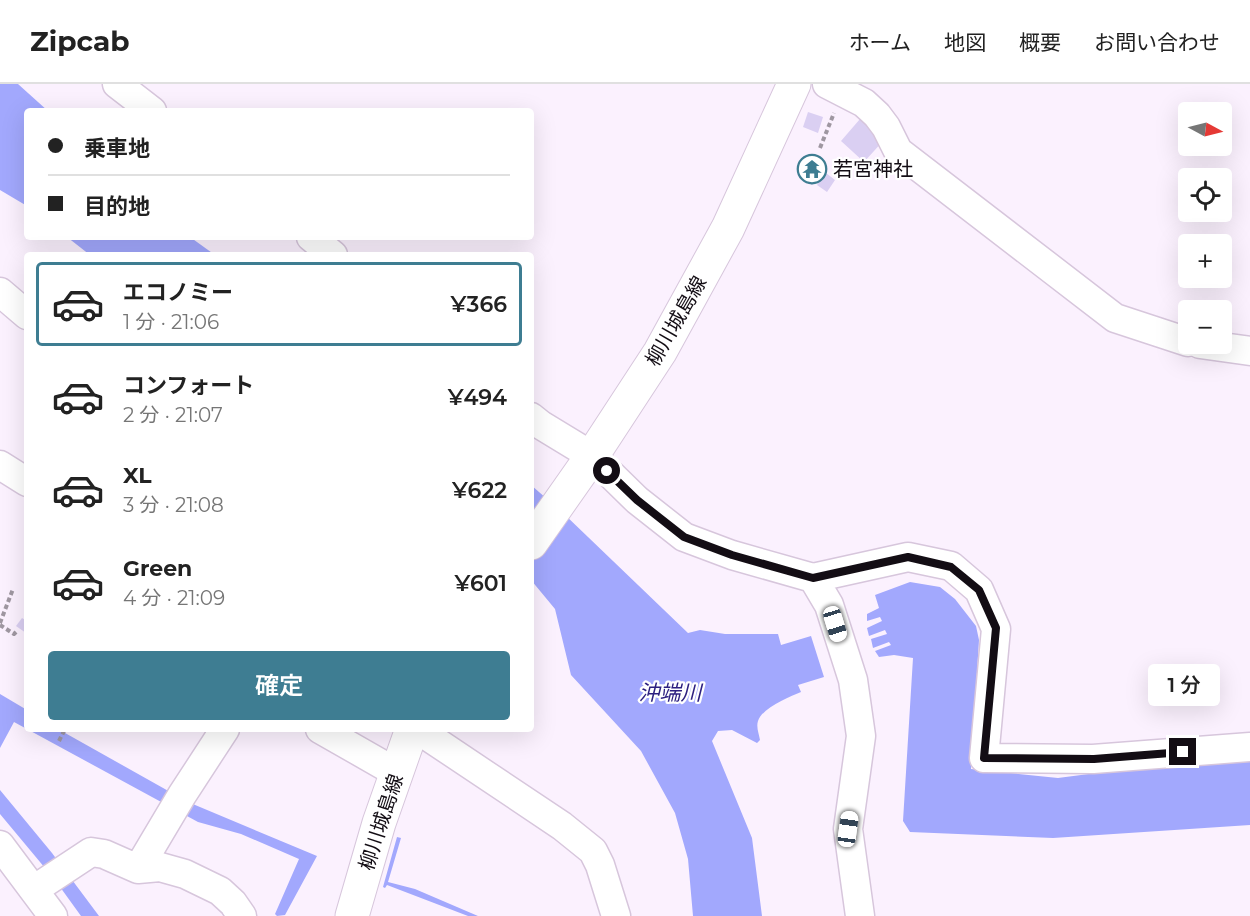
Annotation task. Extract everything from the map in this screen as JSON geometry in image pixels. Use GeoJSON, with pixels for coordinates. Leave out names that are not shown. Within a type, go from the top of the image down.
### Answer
{"type":"FeatureCollection","features":[{"type":"Feature","properties":{"kind":"main road","name":"柳川城島線"},"geometry":{"type":"LineString","coordinates":[[534,539],[592,456],[660,352],[728,228],[794,84]]}},
{"type":"Feature","properties":{"kind":"main road","name":"柳川城島線"},"geometry":{"type":"LineString","coordinates":[[352,916],[379,823],[411,732]]}},
{"type":"Feature","properties":{"kind":"street"},"geometry":{"type":"LineString","coordinates":[[117,84],[148,108]]}},
{"type":"Feature","properties":{"kind":"street"},"geometry":{"type":"LineString","coordinates":[[835,88],[864,104],[892,139],[1115,318],[1178,339]]}},
{"type":"Feature","properties":{"kind":"street"},"geometry":{"type":"LineString","coordinates":[[314,240],[329,252]]}},
{"type":"Feature","properties":{"kind":"street"},"geometry":{"type":"LineString","coordinates":[[0,292],[24,312]]}},
{"type":"Feature","properties":{"kind":"street"},"geometry":{"type":"LineString","coordinates":[[1232,348],[1250,351]]}},
{"type":"Feature","properties":{"kind":"street"},"geometry":{"type":"LineString","coordinates":[[534,419],[592,456],[637,500],[684,537],[732,555],[813,578],[908,557],[951,567],[979,590],[996,628],[984,758],[1094,759],[1250,747]]}},
{"type":"Feature","properties":{"kind":"street"},"geometry":{"type":"LineString","coordinates":[[0,465],[24,480]]}},
{"type":"Feature","properties":{"kind":"street"},"geometry":{"type":"LineString","coordinates":[[813,578],[829,605],[852,680],[861,736],[848,829],[860,916]]}},
{"type":"Feature","properties":{"kind":"street"},"geometry":{"type":"LineString","coordinates":[[138,869],[176,804],[223,732]]}},
{"type":"Feature","properties":{"kind":"street"},"geometry":{"type":"LineString","coordinates":[[325,732],[397,772]]}},
{"type":"Feature","properties":{"kind":"street"},"geometry":{"type":"LineString","coordinates":[[421,732],[562,826],[593,851],[600,865],[616,916]]}},
{"type":"Feature","properties":{"kind":"street"},"geometry":{"type":"LineString","coordinates":[[0,845],[51,879]]}},
{"type":"Feature","properties":{"kind":"street"},"geometry":{"type":"LineString","coordinates":[[51,879],[91,852],[104,854],[138,869],[160,867],[185,873],[220,891],[233,903],[242,916]]}},
{"type":"Feature","properties":{"kind":"street"},"geometry":{"type":"LineString","coordinates":[[51,879],[53,916]]}},
{"type":"Feature","properties":{"kind":"path"},"geometry":{"type":"LineString","coordinates":[[820,148],[835,88]]}},
{"type":"Feature","properties":{"kind":"path"},"geometry":{"type":"LineString","coordinates":[[13,589],[0,624],[14,634],[17,631]]}},
{"type":"Feature","properties":{"kind":"path"},"geometry":{"type":"LineString","coordinates":[[60,741],[64,732]]}},
{"type":"Feature","properties":{"kind":"water"},"geometry":{"type":"Polygon","coordinates":[[[0,84],[18,84],[45,108],[24,108],[24,204],[0,190],[0,84]]]}},
{"type":"Feature","properties":{"kind":"water"},"geometry":{"type":"Polygon","coordinates":[[[71,240],[194,240],[211,252],[86,252],[71,240]]]}},
{"type":"Feature","properties":{"kind":"water","name":"沖端川"},"geometry":{"type":"Polygon","coordinates":[[[534,488],[688,633],[700,630],[725,634],[778,634],[781,645],[811,636],[824,677],[798,685],[801,692],[776,703],[765,712],[758,721],[760,740],[757,743],[732,730],[718,731],[712,741],[752,838],[762,916],[693,916],[688,859],[675,813],[641,751],[571,675],[555,609],[534,584],[534,488]]]}},
{"type":"Feature","properties":{"kind":"water"},"geometry":{"type":"Polygon","coordinates":[[[910,582],[940,587],[955,599],[976,626],[979,640],[971,769],[1058,778],[1250,753],[1250,825],[1053,838],[910,832],[903,821],[913,658],[894,655],[879,657],[875,651],[891,645],[889,642],[873,648],[871,639],[887,634],[885,630],[869,636],[867,628],[882,621],[880,617],[867,621],[867,614],[879,608],[875,595],[910,582]]]}},
{"type":"Feature","properties":{"kind":"water"},"geometry":{"type":"Polygon","coordinates":[[[0,694],[24,708],[24,727],[14,722],[0,748],[0,694]]]}},
{"type":"Feature","properties":{"kind":"water"},"geometry":{"type":"Polygon","coordinates":[[[32,732],[63,732],[188,802],[317,856],[285,915],[275,914],[299,859],[241,834],[198,822],[32,732]]]}},
{"type":"Feature","properties":{"kind":"water"},"geometry":{"type":"Polygon","coordinates":[[[0,790],[52,853],[99,916],[81,916],[55,880],[0,814],[0,790]]]}},
{"type":"Feature","properties":{"kind":"water"},"geometry":{"type":"Polygon","coordinates":[[[397,837],[401,838],[388,882],[415,889],[478,916],[468,916],[387,885],[383,887],[397,837]]]}},
{"type":"Feature","properties":{"kind":"building"},"geometry":{"type":"Polygon","coordinates":[[[808,112],[823,117],[818,133],[803,127],[808,112]]]}},
{"type":"Feature","properties":{"kind":"building"},"geometry":{"type":"Polygon","coordinates":[[[860,119],[884,140],[864,162],[841,141],[860,119]]]}},
{"type":"Feature","properties":{"kind":"building"},"geometry":{"type":"Polygon","coordinates":[[[811,157],[824,167],[812,185],[798,175],[811,157]]]}},
{"type":"Feature","properties":{"kind":"building"},"geometry":{"type":"Polygon","coordinates":[[[826,173],[835,180],[827,192],[817,185],[826,173]]]}},
{"type":"Feature","properties":{"kind":"building"},"geometry":{"type":"Polygon","coordinates":[[[22,618],[24,619],[24,632],[16,626],[22,618]]]}},
{"type":"Feature","properties":{"kind":"place","name":"若宮神社"},"geometry":{"type":"Point","coordinates":[812,169]}},
{"type":"Feature","properties":{"kind":"route"},"geometry":{"type":"LineString","coordinates":[[607,471],[637,500],[684,537],[732,555],[813,578],[908,557],[951,567],[979,590],[996,628],[984,758],[1094,759],[1183,752]]}}]}
